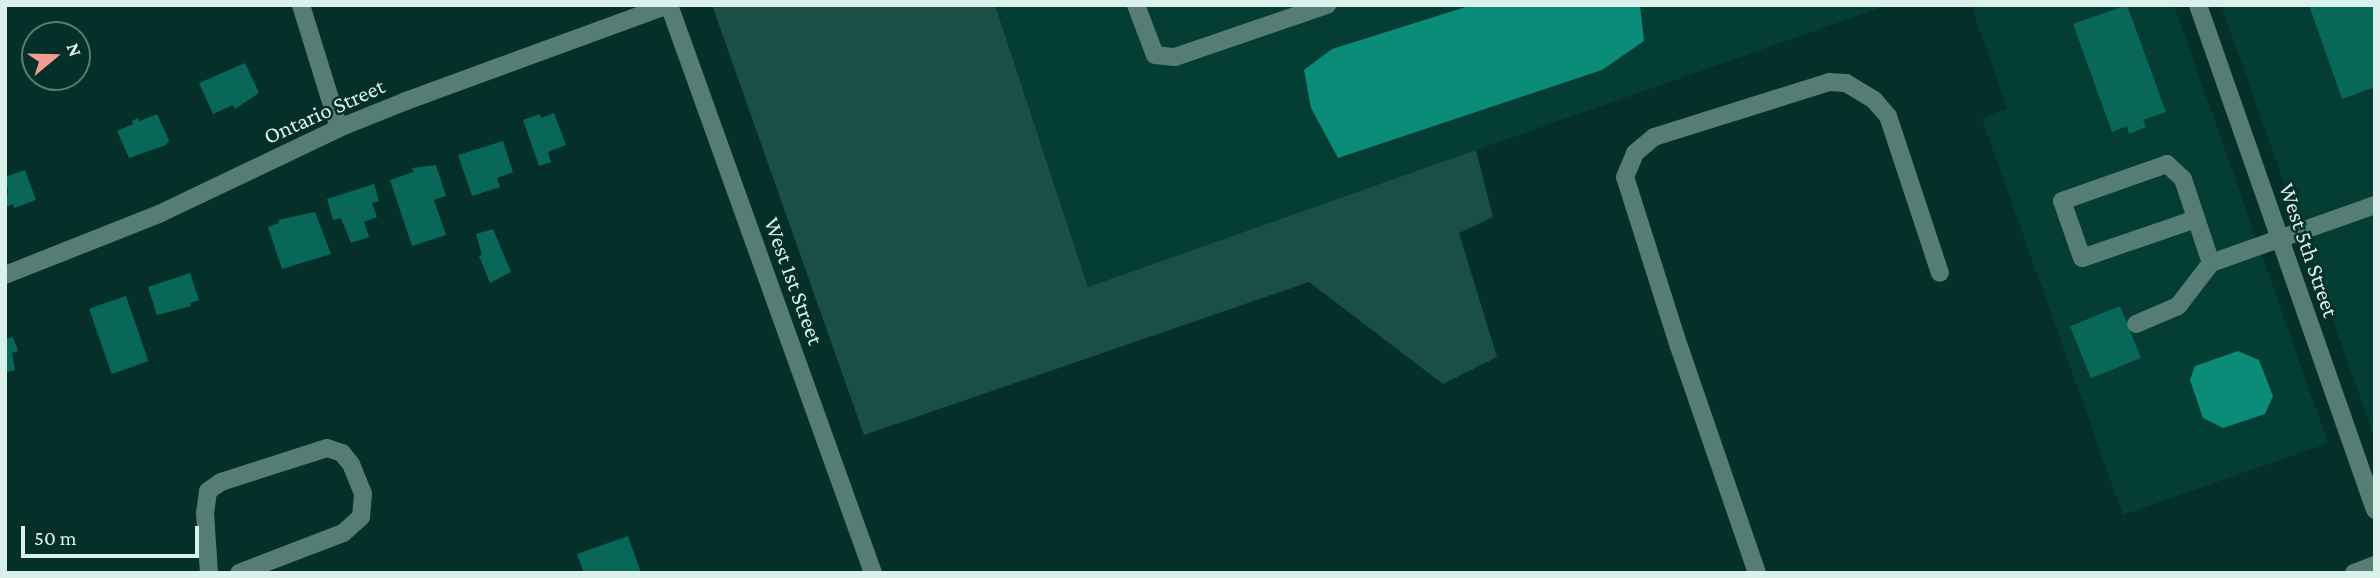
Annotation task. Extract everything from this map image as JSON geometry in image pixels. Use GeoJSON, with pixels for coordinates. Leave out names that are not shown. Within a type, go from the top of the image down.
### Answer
{"type":"FeatureCollection","features":[{"type":"Feature","properties":{"kind":"street"},"geometry":{"type":"LineString","coordinates":[[301,5],[339,128]]}},
{"type":"Feature","properties":{"kind":"street","name":"Ontario Street"},"geometry":{"type":"LineString","coordinates":[[5,275],[159,214],[339,128],[668,5]]}},
{"type":"Feature","properties":{"kind":"street","name":"West 1st Street"},"geometry":{"type":"LineString","coordinates":[[668,5],[873,573]]}},
{"type":"Feature","properties":{"kind":"street"},"geometry":{"type":"LineString","coordinates":[[1136,5],[1155,55],[1175,57],[1327,5]]}},
{"type":"Feature","properties":{"kind":"street","name":"West 5th Street"},"geometry":{"type":"LineString","coordinates":[[2198,5],[2375,510]]}},
{"type":"Feature","properties":{"kind":"street"},"geometry":{"type":"LineString","coordinates":[[1757,573],[1679,347],[1625,177],[1635,152],[1654,136],[1829,82],[1846,83],[1874,100],[1888,116],[1940,273]]}},
{"type":"Feature","properties":{"kind":"street"},"geometry":{"type":"LineString","coordinates":[[2196,219],[2082,258],[2062,201],[2167,164],[2183,179],[2211,263]]}},
{"type":"Feature","properties":{"kind":"street"},"geometry":{"type":"LineString","coordinates":[[2136,324],[2178,306],[2211,263],[2375,205]]}},
{"type":"Feature","properties":{"kind":"street"},"geometry":{"type":"LineString","coordinates":[[209,573],[205,513],[208,491],[221,482],[327,448],[342,453],[351,464],[363,494],[360,517],[343,533],[239,573]]}},
{"type":"Feature","properties":{"kind":"street"},"geometry":{"type":"LineString","coordinates":[[2354,573],[2375,565]]}},
{"type":"Feature","properties":{"kind":"shaded area"},"geometry":{"type":"Polygon","coordinates":[[[712,5],[995,5],[1088,287],[1476,150],[1493,217],[1459,233],[1497,357],[1443,384],[1309,282],[864,435],[712,5]]]}},
{"type":"Feature","properties":{"kind":"shaded area"},"geometry":{"type":"Polygon","coordinates":[[[995,5],[1888,5],[1088,287],[995,5]]]}},
{"type":"Feature","properties":{"kind":"shaded area"},"geometry":{"type":"Polygon","coordinates":[[[1472,5],[1640,5],[1644,41],[1602,70],[1338,158],[1311,108],[1304,70],[1332,49],[1472,5]]]}},
{"type":"Feature","properties":{"kind":"shaded area"},"geometry":{"type":"Polygon","coordinates":[[[1971,5],[2174,5],[2328,443],[2123,515],[1982,119],[2007,108],[1971,5]]]}},
{"type":"Feature","properties":{"kind":"shaded area"},"geometry":{"type":"Polygon","coordinates":[[[2221,5],[2375,5],[2375,439],[2221,5]]]}},
{"type":"Feature","properties":{"kind":"shaded area"},"geometry":{"type":"Polygon","coordinates":[[[2238,351],[2259,360],[2273,396],[2265,414],[2223,428],[2203,418],[2190,380],[2195,366],[2238,351]]]}},
{"type":"Feature","properties":{"kind":"building"},"geometry":{"type":"Polygon","coordinates":[[[2127,5],[2166,112],[2143,120],[2146,127],[2129,134],[2127,126],[2112,132],[2073,24],[2127,5]]]}},
{"type":"Feature","properties":{"kind":"building"},"geometry":{"type":"Polygon","coordinates":[[[2309,5],[2375,5],[2375,87],[2342,99],[2309,5]]]}},
{"type":"Feature","properties":{"kind":"building"},"geometry":{"type":"Polygon","coordinates":[[[245,63],[259,93],[235,109],[233,105],[213,114],[199,83],[245,63]]]}},
{"type":"Feature","properties":{"kind":"building"},"geometry":{"type":"Polygon","coordinates":[[[554,113],[566,145],[548,152],[551,162],[539,166],[523,120],[540,114],[541,118],[554,113]]]}},
{"type":"Feature","properties":{"kind":"building"},"geometry":{"type":"Polygon","coordinates":[[[157,114],[169,140],[166,145],[129,158],[117,131],[133,124],[132,121],[138,118],[140,121],[157,114]]]}},
{"type":"Feature","properties":{"kind":"building"},"geometry":{"type":"Polygon","coordinates":[[[503,141],[513,172],[497,178],[500,187],[472,196],[458,155],[503,141]]]}},
{"type":"Feature","properties":{"kind":"building"},"geometry":{"type":"Polygon","coordinates":[[[436,165],[446,196],[434,200],[446,235],[412,246],[390,180],[414,172],[412,168],[436,165]]]}},
{"type":"Feature","properties":{"kind":"building"},"geometry":{"type":"Polygon","coordinates":[[[25,170],[36,200],[14,208],[13,204],[5,207],[8,191],[5,177],[25,170]]]}},
{"type":"Feature","properties":{"kind":"building"},"geometry":{"type":"Polygon","coordinates":[[[374,184],[379,201],[372,203],[377,217],[364,222],[369,237],[351,243],[341,218],[333,220],[327,199],[374,184]]]}},
{"type":"Feature","properties":{"kind":"building"},"geometry":{"type":"Polygon","coordinates":[[[315,212],[331,254],[282,269],[268,227],[279,223],[278,220],[315,212]]]}},
{"type":"Feature","properties":{"kind":"building"},"geometry":{"type":"Polygon","coordinates":[[[493,229],[511,272],[490,283],[479,256],[482,255],[476,234],[493,229]]]}},
{"type":"Feature","properties":{"kind":"building"},"geometry":{"type":"Polygon","coordinates":[[[190,273],[199,300],[190,303],[191,306],[157,315],[148,287],[190,273]]]}},
{"type":"Feature","properties":{"kind":"building"},"geometry":{"type":"Polygon","coordinates":[[[126,296],[148,361],[112,374],[89,309],[126,296]]]}},
{"type":"Feature","properties":{"kind":"building"},"geometry":{"type":"Polygon","coordinates":[[[2120,306],[2141,358],[2091,378],[2070,326],[2120,306]]]}},
{"type":"Feature","properties":{"kind":"building"},"geometry":{"type":"Polygon","coordinates":[[[13,337],[18,351],[12,353],[15,370],[5,373],[5,339],[13,337]]]}},
{"type":"Feature","properties":{"kind":"building"},"geometry":{"type":"Polygon","coordinates":[[[628,536],[641,573],[584,573],[577,554],[628,536]]]}}]}
